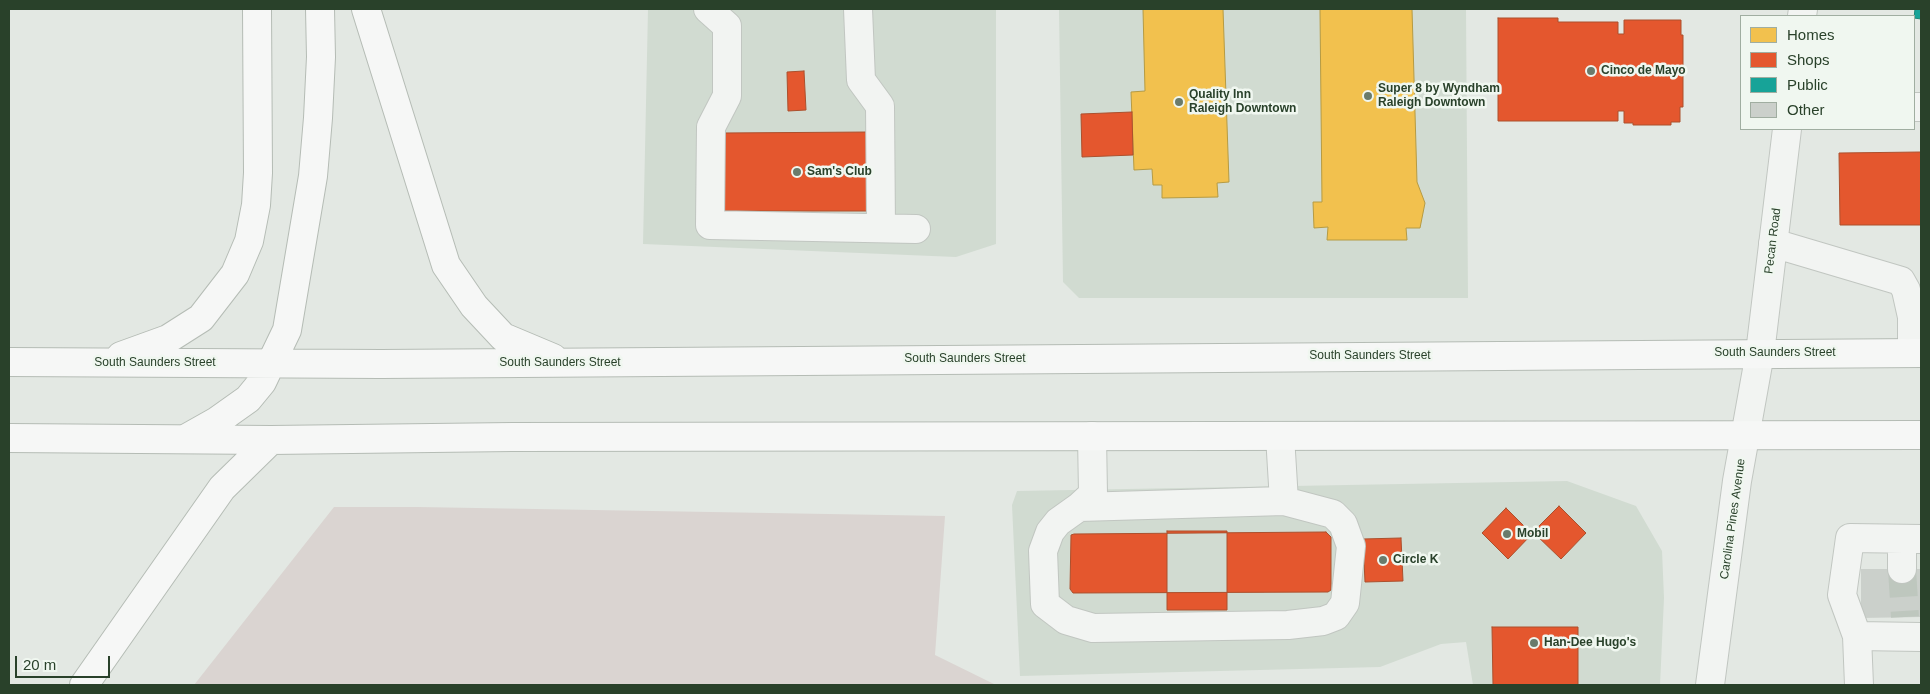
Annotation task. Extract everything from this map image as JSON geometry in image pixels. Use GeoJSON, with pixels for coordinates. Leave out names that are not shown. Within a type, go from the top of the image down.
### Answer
{"type":"FeatureCollection","features":[{"type":"Feature","properties":{"kind":"highway"},"geometry":{"type":"LineString","coordinates":[[97,363],[168,339],[201,318],[236,274],[249,241],[256,205],[258,173],[257,9]]}},
{"type":"Feature","properties":{"kind":"highway"},"geometry":{"type":"LineString","coordinates":[[182,440],[217,421],[248,399],[262,382],[287,330],[313,176],[321,57],[320,9]]}},
{"type":"Feature","properties":{"kind":"highway"},"geometry":{"type":"LineString","coordinates":[[366,9],[446,265],[474,306],[503,337],[563,363]]}},
{"type":"Feature","properties":{"kind":"highway","name":"South Saunders Street"},"geometry":{"type":"LineString","coordinates":[[9,362],[390,364],[1917,353]]}},
{"type":"Feature","properties":{"kind":"highway"},"geometry":{"type":"LineString","coordinates":[[9,438],[271,440],[512,437],[1921,435]]}},
{"type":"Feature","properties":{"kind":"highway"},"geometry":{"type":"LineString","coordinates":[[84,685],[222,488],[271,440]]}},
{"type":"Feature","properties":{"kind":"street"},"geometry":{"type":"LineString","coordinates":[[708,9],[727,26],[727,96],[711,127],[710,226],[916,229]]}},
{"type":"Feature","properties":{"kind":"street"},"geometry":{"type":"LineString","coordinates":[[858,9],[861,80],[880,106],[882,228]]}},
{"type":"Feature","properties":{"kind":"street","name":"Pecan Road"},"geometry":{"type":"LineString","coordinates":[[1760,353],[1787,130]]}},
{"type":"Feature","properties":{"kind":"street"},"geometry":{"type":"LineString","coordinates":[[1773,243],[1911,279],[1906,290],[1917,353]]}},
{"type":"Feature","properties":{"kind":"street","name":"Carolina Pines Avenue"},"geometry":{"type":"LineString","coordinates":[[1710,685],[1737,481],[1747,435],[1760,353]]}},
{"type":"Feature","properties":{"kind":"street"},"geometry":{"type":"LineString","coordinates":[[1079,507],[1284,501],[1333,514],[1343,524],[1350,546],[1345,603],[1336,616],[1323,621],[1288,626],[1092,628],[1066,620],[1045,604],[1043,552],[1050,532],[1058,522],[1093,494],[1092,436]]}},
{"type":"Feature","properties":{"kind":"street"},"geometry":{"type":"LineString","coordinates":[[1280,436],[1284,501]]}},
{"type":"Feature","properties":{"kind":"street"},"geometry":{"type":"LineString","coordinates":[[1859,685],[1857,636],[1842,595],[1850,538],[1912,539],[1902,569]]}},
{"type":"Feature","properties":{"kind":"street"},"geometry":{"type":"LineString","coordinates":[[1857,636],[1910,630]]}},
{"type":"Feature","properties":{"kind":"shaded area"},"geometry":{"type":"Polygon","coordinates":[[[648,9],[996,9],[996,244],[956,257],[643,244],[648,9]]]}},
{"type":"Feature","properties":{"kind":"shaded area"},"geometry":{"type":"Polygon","coordinates":[[[1059,9],[1466,9],[1468,298],[1079,298],[1063,282],[1059,9]]]}},
{"type":"Feature","properties":{"kind":"shaded area"},"geometry":{"type":"Polygon","coordinates":[[[1567,481],[1636,506],[1662,551],[1664,598],[1660,685],[1473,685],[1466,642],[1441,644],[1380,667],[1020,676],[1012,505],[1017,491],[1567,481]]]}},
{"type":"Feature","properties":{"kind":"shaded area"},"geometry":{"type":"Polygon","coordinates":[[[334,507],[945,516],[935,655],[996,685],[194,685],[334,507]]]}},
{"type":"Feature","properties":{"kind":"building: Homes","name":"Quality Inn Raleigh Downtown"},"geometry":{"type":"Polygon","coordinates":[[[1143,9],[1223,9],[1229,182],[1217,183],[1218,197],[1162,198],[1162,185],[1153,185],[1152,169],[1134,170],[1131,92],[1145,91],[1143,9]]]}},
{"type":"Feature","properties":{"kind":"building: Homes","name":"Super 8 by Wyndham Raleigh Downtown"},"geometry":{"type":"Polygon","coordinates":[[[1320,9],[1412,9],[1417,182],[1425,203],[1420,228],[1406,228],[1407,240],[1327,240],[1328,227],[1314,228],[1313,202],[1322,202],[1320,9]]]}},
{"type":"Feature","properties":{"kind":"building: Shops","name":"Cinco de Mayo"},"geometry":{"type":"Polygon","coordinates":[[[1498,18],[1558,18],[1558,22],[1618,22],[1618,34],[1624,34],[1624,20],[1681,20],[1681,35],[1683,35],[1683,107],[1680,107],[1680,122],[1671,122],[1671,125],[1633,125],[1633,123],[1624,123],[1624,111],[1618,111],[1618,121],[1498,121],[1498,18]]]}},
{"type":"Feature","properties":{"kind":"building: Shops"},"geometry":{"type":"Polygon","coordinates":[[[804,71],[806,110],[788,111],[787,72],[804,71]]]}},
{"type":"Feature","properties":{"kind":"building: Shops"},"geometry":{"type":"Polygon","coordinates":[[[1132,112],[1133,155],[1082,157],[1081,114],[1132,112]]]}},
{"type":"Feature","properties":{"kind":"building: Shops","name":"Sam's Club"},"geometry":{"type":"Polygon","coordinates":[[[871,132],[871,211],[723,211],[723,133],[871,132]]]}},
{"type":"Feature","properties":{"kind":"building: Shops"},"geometry":{"type":"Polygon","coordinates":[[[1921,152],[1921,225],[1840,225],[1839,153],[1921,152]]]}},
{"type":"Feature","properties":{"kind":"building: Shops"},"geometry":{"type":"Polygon","coordinates":[[[1559,506],[1586,533],[1561,559],[1533,532],[1559,506]]]}},
{"type":"Feature","properties":{"kind":"building: Shops","name":"Mobil"},"geometry":{"type":"Polygon","coordinates":[[[1506,508],[1532,534],[1508,559],[1482,533],[1506,508]]]}},
{"type":"Feature","properties":{"kind":"building: Shops"},"geometry":{"type":"Polygon","coordinates":[[[1167,531],[1227,531],[1227,610],[1167,610],[1167,531]]]}},
{"type":"Feature","properties":{"kind":"building: Shops"},"geometry":{"type":"Polygon","coordinates":[[[1326,532],[1331,537],[1331,590],[1328,592],[1073,593],[1070,589],[1071,535],[1074,534],[1326,532]]]}},
{"type":"Feature","properties":{"kind":"building: Shops","name":"Circle K"},"geometry":{"type":"Polygon","coordinates":[[[1401,538],[1403,581],[1365,582],[1363,539],[1401,538]]]}},
{"type":"Feature","properties":{"kind":"building: Shops"},"geometry":{"type":"Polygon","coordinates":[[[1492,627],[1578,627],[1578,685],[1493,685],[1492,627]]]}},
{"type":"Feature","properties":{"kind":"building: Public"},"geometry":{"type":"Polygon","coordinates":[[[1915,9],[1921,9],[1921,19],[1915,18],[1915,9]]]}},
{"type":"Feature","properties":{"kind":"building: Other"},"geometry":{"type":"Polygon","coordinates":[[[1861,569],[1921,569],[1921,617],[1861,618],[1861,569]]]}},
{"type":"Feature","properties":{"kind":"tunnel"},"geometry":{"type":"LineString","coordinates":[[1902,569],[1905,617]]}},
{"type":"Feature","properties":{"kind":"place","name":"Cinco de Mayo"},"geometry":{"type":"Point","coordinates":[1591,71]}},
{"type":"Feature","properties":{"kind":"place","name":"Super 8 by Wyndham Raleigh Downtown"},"geometry":{"type":"Point","coordinates":[1368,96]}},
{"type":"Feature","properties":{"kind":"place","name":"Quality Inn Raleigh Downtown"},"geometry":{"type":"Point","coordinates":[1179,102]}},
{"type":"Feature","properties":{"kind":"place","name":"Sam's Club"},"geometry":{"type":"Point","coordinates":[797,172]}},
{"type":"Feature","properties":{"kind":"place","name":"Mobil"},"geometry":{"type":"Point","coordinates":[1507,534]}},
{"type":"Feature","properties":{"kind":"place","name":"Circle K"},"geometry":{"type":"Point","coordinates":[1383,560]}},
{"type":"Feature","properties":{"kind":"place","name":"Han-Dee Hugo's"},"geometry":{"type":"Point","coordinates":[1534,643]}}]}
